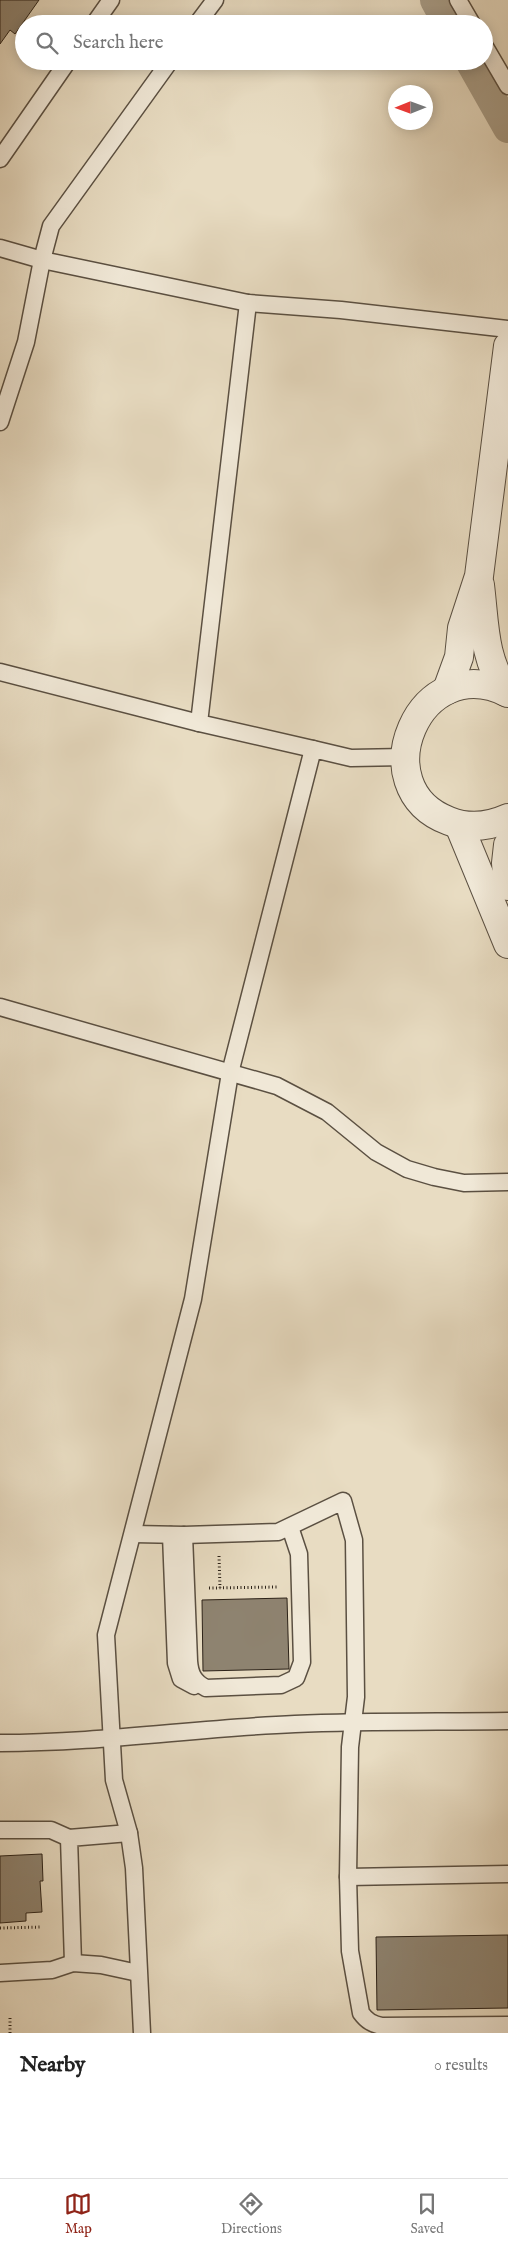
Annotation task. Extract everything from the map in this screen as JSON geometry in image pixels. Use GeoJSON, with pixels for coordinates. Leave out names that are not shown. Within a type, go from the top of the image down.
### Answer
{"type":"FeatureCollection","features":[{"type":"Feature","properties":{"kind":"street"},"geometry":{"type":"LineString","coordinates":[[447,690],[459,657],[462,628],[479,576],[508,346]]}},
{"type":"Feature","properties":{"kind":"street"},"geometry":{"type":"LineString","coordinates":[[479,576],[489,659],[493,671],[507,692]]}},
{"type":"Feature","properties":{"kind":"street"},"geometry":{"type":"LineString","coordinates":[[507,692],[477,685],[447,690],[429,702],[416,717],[407,736],[404,757],[407,775],[415,792],[426,807],[441,818],[459,825],[485,826],[508,818]]}},
{"type":"Feature","properties":{"kind":"street"},"geometry":{"type":"LineString","coordinates":[[459,825],[508,944]]}},
{"type":"Feature","properties":{"kind":"street"},"geometry":{"type":"LineString","coordinates":[[508,845],[506,863],[508,886]]}},
{"type":"Feature","properties":{"kind":"lane"},"geometry":{"type":"LineString","coordinates":[[100,15],[111,0]]}},
{"type":"Feature","properties":{"kind":"lane"},"geometry":{"type":"LineString","coordinates":[[203,15],[214,0]]}},
{"type":"Feature","properties":{"kind":"lane"},"geometry":{"type":"LineString","coordinates":[[458,0],[467,15]]}},
{"type":"Feature","properties":{"kind":"lane"},"geometry":{"type":"LineString","coordinates":[[493,60],[508,86]]}},
{"type":"Feature","properties":{"kind":"lane"},"geometry":{"type":"LineString","coordinates":[[0,159],[62,70]]}},
{"type":"Feature","properties":{"kind":"lane"},"geometry":{"type":"LineString","coordinates":[[0,422],[26,342],[42,260],[51,226],[164,70]]}},
{"type":"Feature","properties":{"kind":"lane"},"geometry":{"type":"LineString","coordinates":[[0,248],[42,260],[248,303],[341,310],[508,329]]}},
{"type":"Feature","properties":{"kind":"lane"},"geometry":{"type":"LineString","coordinates":[[199,723],[248,303]]}},
{"type":"Feature","properties":{"kind":"lane"},"geometry":{"type":"LineString","coordinates":[[0,672],[199,723],[351,758],[404,757]]}},
{"type":"Feature","properties":{"kind":"lane"},"geometry":{"type":"LineString","coordinates":[[142,2033],[136,1903],[129,1833],[114,1780],[106,1635],[134,1534],[193,1299],[230,1073],[313,749]]}},
{"type":"Feature","properties":{"kind":"lane"},"geometry":{"type":"LineString","coordinates":[[0,1008],[277,1086],[327,1112],[376,1152],[406,1168],[434,1178],[464,1183],[508,1182]]}},
{"type":"Feature","properties":{"kind":"lane"},"geometry":{"type":"LineString","coordinates":[[134,1534],[178,1535],[278,1532],[342,1501],[354,1540],[356,1697],[350,1747],[348,1877],[350,1951],[361,2013],[366,2020],[373,2024],[508,2026]]}},
{"type":"Feature","properties":{"kind":"lane"},"geometry":{"type":"LineString","coordinates":[[178,1535],[190,1670],[198,1684],[206,1688],[281,1685],[296,1678],[302,1662],[299,1554],[290,1527]]}},
{"type":"Feature","properties":{"kind":"lane"},"geometry":{"type":"LineString","coordinates":[[0,1743],[54,1743],[296,1724],[508,1721]]}},
{"type":"Feature","properties":{"kind":"lane"},"geometry":{"type":"LineString","coordinates":[[0,1830],[51,1830],[69,1838],[129,1833]]}},
{"type":"Feature","properties":{"kind":"lane"},"geometry":{"type":"LineString","coordinates":[[69,1838],[73,1963]]}},
{"type":"Feature","properties":{"kind":"lane"},"geometry":{"type":"LineString","coordinates":[[348,1877],[508,1874]]}},
{"type":"Feature","properties":{"kind":"lane"},"geometry":{"type":"LineString","coordinates":[[0,1973],[52,1970],[73,1963],[101,1965],[138,1973]]}},
{"type":"Feature","properties":{"kind":"path"},"geometry":{"type":"LineString","coordinates":[[220,1580],[220,1588]]}},
{"type":"Feature","properties":{"kind":"path"},"geometry":{"type":"LineString","coordinates":[[204,1588],[286,1587]]}},
{"type":"Feature","properties":{"kind":"path"},"geometry":{"type":"LineString","coordinates":[[5,1934],[2,1928],[42,1926]]}},
{"type":"Feature","properties":{"kind":"path"},"geometry":{"type":"LineString","coordinates":[[10,2018],[10,2033]]}},
{"type":"Feature","properties":{"kind":"building"},"geometry":{"type":"Polygon","coordinates":[[[0,0],[39,0],[28,15],[15,15],[15,34],[10,30],[0,44],[0,0]]]}},
{"type":"Feature","properties":{"kind":"building"},"geometry":{"type":"Polygon","coordinates":[[[287,1598],[289,1669],[203,1671],[202,1600],[287,1598]]]}},
{"type":"Feature","properties":{"kind":"building"},"geometry":{"type":"Polygon","coordinates":[[[42,1854],[43,1881],[40,1881],[42,1912],[26,1913],[26,1921],[0,1923],[0,1856],[42,1854]]]}},
{"type":"Feature","properties":{"kind":"building"},"geometry":{"type":"Polygon","coordinates":[[[508,1935],[508,2008],[377,2010],[376,1937],[508,1935]]]}},
{"type":"Feature","properties":{"kind":"waterway"},"geometry":{"type":"LineString","coordinates":[[435,0],[443,15]]}},
{"type":"Feature","properties":{"kind":"waterway"},"geometry":{"type":"LineString","coordinates":[[475,70],[508,128]]}}]}
